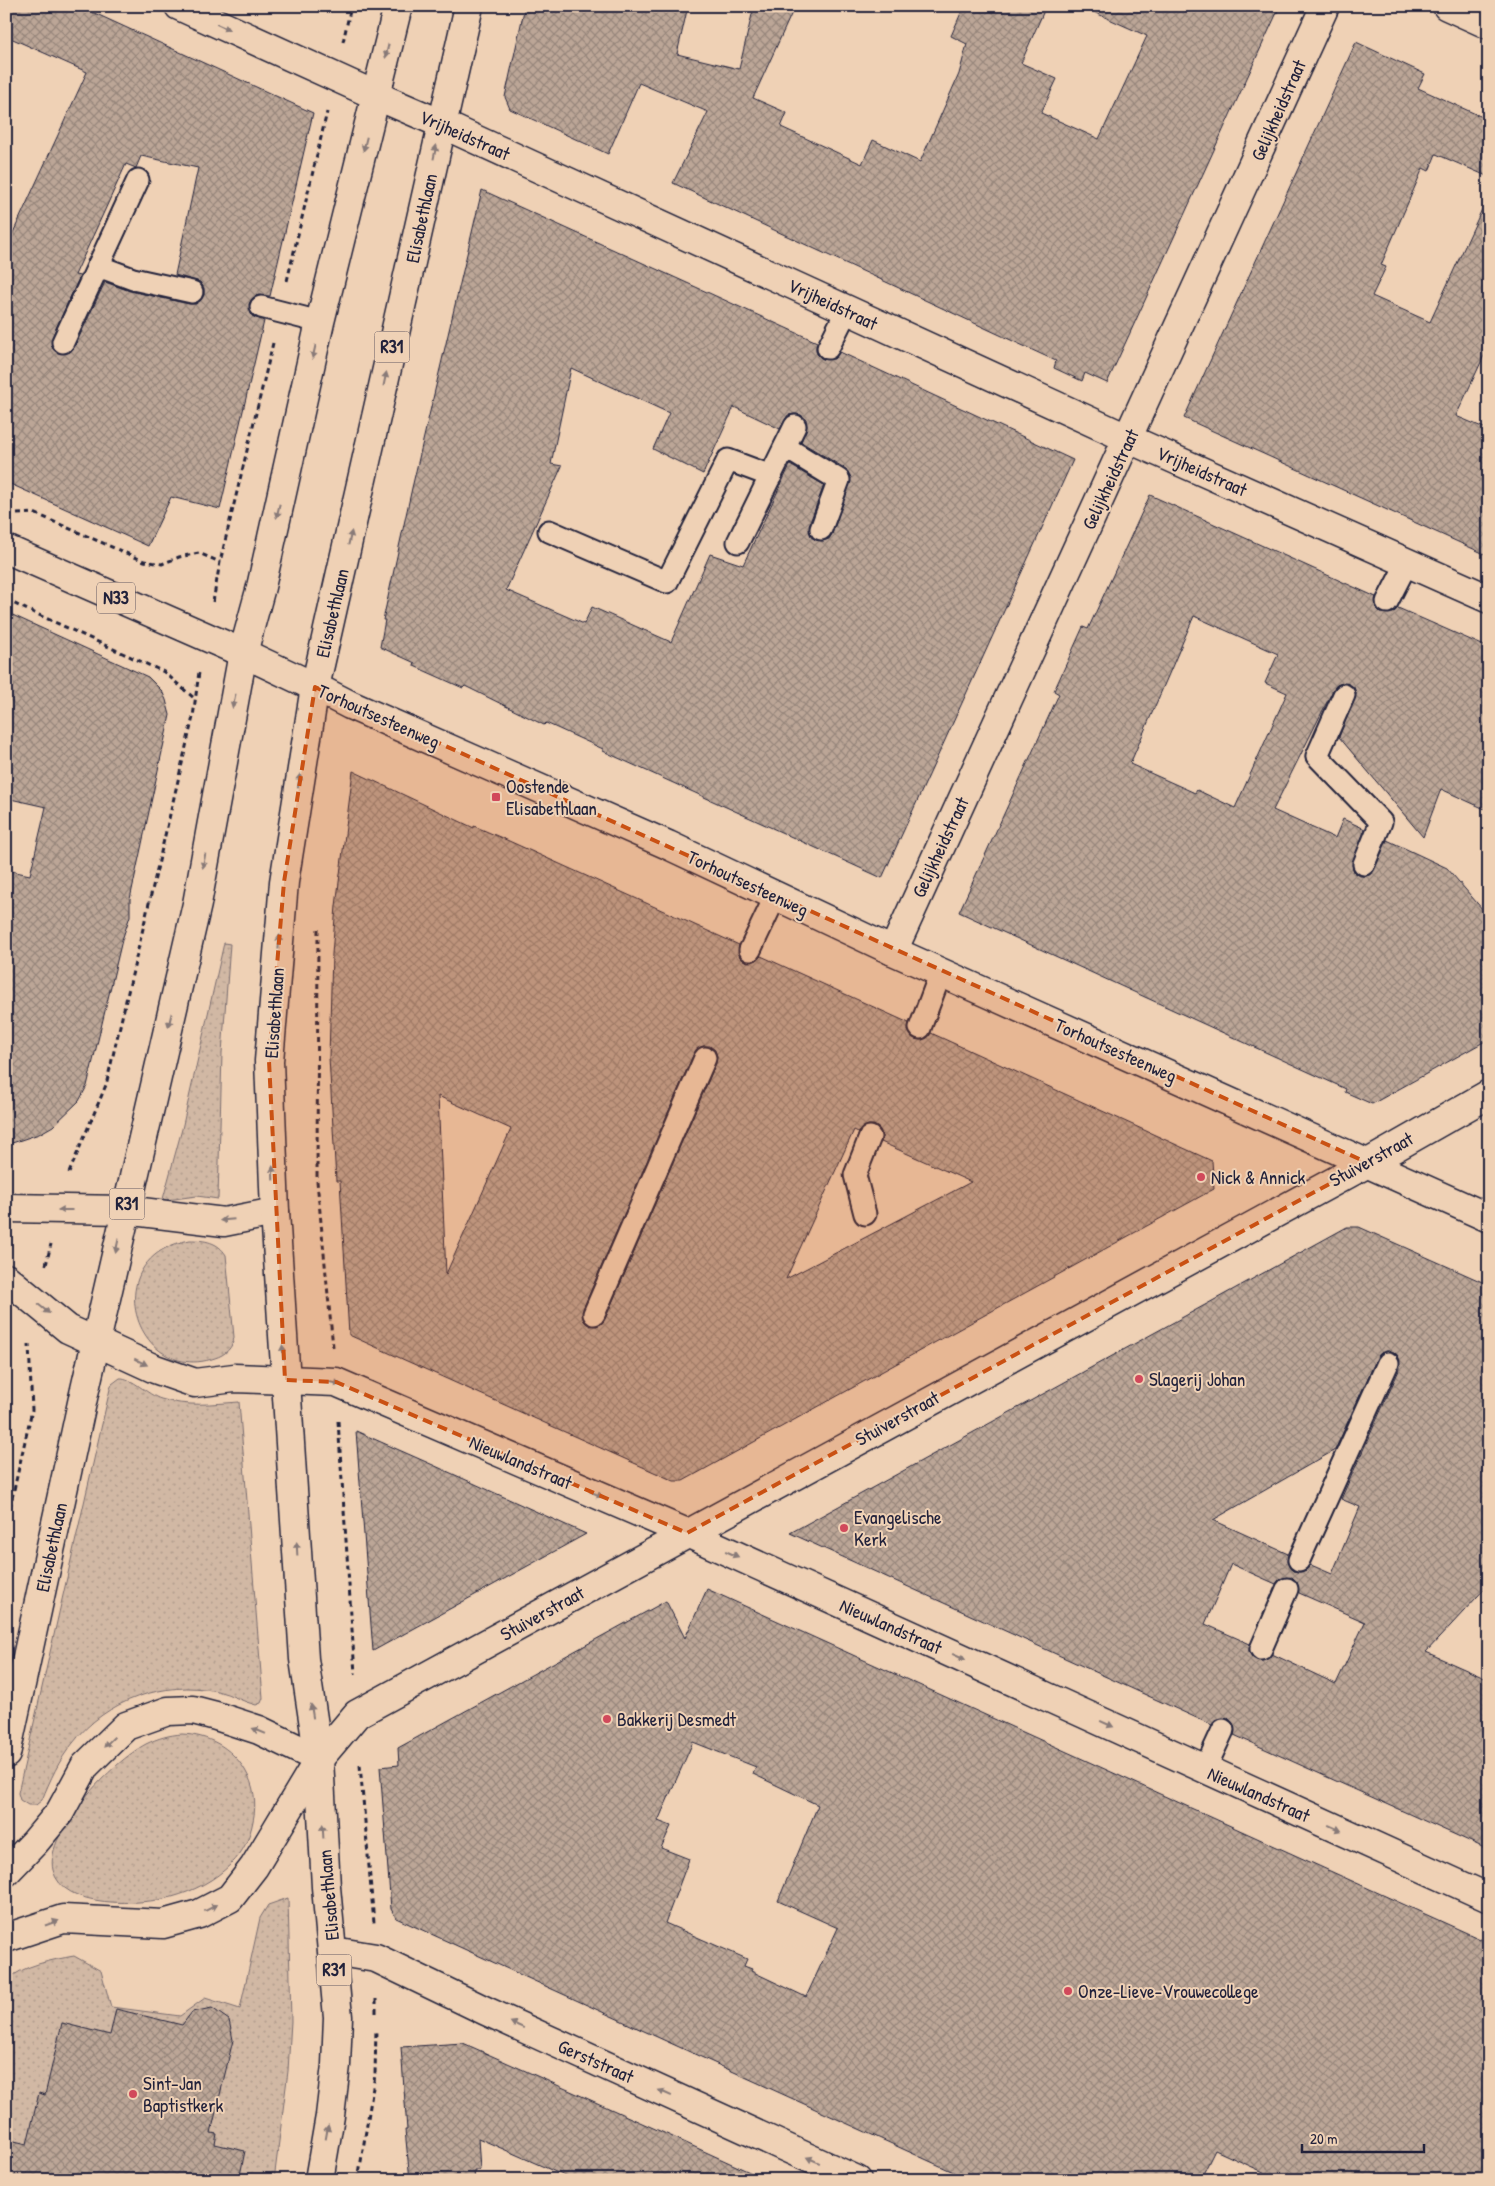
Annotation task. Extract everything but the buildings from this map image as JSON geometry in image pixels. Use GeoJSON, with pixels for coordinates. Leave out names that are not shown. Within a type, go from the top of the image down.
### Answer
{"type":"FeatureCollection","features":[{"type":"Feature","properties":{"kind":"street","name":"Vrijheidstraat"},"geometry":{"type":"LineString","coordinates":[[179,6],[334,78],[442,124],[1129,439],[1489,599]]}},
{"type":"Feature","properties":{"kind":"street","name":"Elisabethlaan"},"geometry":{"type":"LineString","coordinates":[[8,1740],[125,1210],[197,904],[229,724],[244,653],[261,587],[320,322],[398,6]]}},
{"type":"Feature","properties":{"kind":"street","name":"Elisabethlaan"},"geometry":{"type":"LineString","coordinates":[[319,2180],[336,2065],[338,2017],[326,1887],[319,1759],[304,1659],[274,1212],[269,1061],[284,882],[314,688],[365,470],[468,6]]}},
{"type":"Feature","properties":{"kind":"street","name":"Gelijkheidstraat"},"geometry":{"type":"LineString","coordinates":[[893,951],[1129,439],[1325,6]]}},
{"type":"Feature","properties":{"kind":"street"},"geometry":{"type":"LineString","coordinates":[[1447,6],[1489,25]]}},
{"type":"Feature","properties":{"kind":"street","name":"Torhoutsesteenweg"},"geometry":{"type":"LineString","coordinates":[[6,549],[244,653],[350,705],[668,845],[893,951],[1489,1218]]}},
{"type":"Feature","properties":{"kind":"street","name":"Stuiverstraat"},"geometry":{"type":"LineString","coordinates":[[319,1759],[357,1714],[1368,1163],[1489,1094]]}},
{"type":"Feature","properties":{"kind":"street"},"geometry":{"type":"LineString","coordinates":[[6,1208],[125,1210],[224,1222],[274,1212]]}},
{"type":"Feature","properties":{"kind":"street"},"geometry":{"type":"LineString","coordinates":[[6,1278],[68,1329],[154,1369],[195,1383],[234,1378],[285,1380]]}},
{"type":"Feature","properties":{"kind":"street","name":"Nieuwlandstraat"},"geometry":{"type":"LineString","coordinates":[[285,1380],[336,1382],[687,1533],[1489,1898]]}},
{"type":"Feature","properties":{"kind":"street"},"geometry":{"type":"LineString","coordinates":[[6,1872],[60,1812],[85,1766],[126,1726],[168,1711],[193,1710],[259,1730],[319,1759],[254,1867],[230,1898],[199,1914],[163,1924],[63,1919],[6,1938]]}},
{"type":"Feature","properties":{"kind":"street","name":"Gerststraat"},"geometry":{"type":"LineString","coordinates":[[333,1951],[376,1958],[486,2011],[857,2180]]}},
{"type":"Feature","properties":{"kind":"lane"},"geometry":{"type":"LineString","coordinates":[[62,342],[138,180]]}},
{"type":"Feature","properties":{"kind":"lane"},"geometry":{"type":"LineString","coordinates":[[98,266],[133,279],[192,292]]}},
{"type":"Feature","properties":{"kind":"lane"},"geometry":{"type":"LineString","coordinates":[[271,309],[320,322]]}},
{"type":"Feature","properties":{"kind":"lane"},"geometry":{"type":"LineString","coordinates":[[828,348],[847,310]]}},
{"type":"Feature","properties":{"kind":"lane"},"geometry":{"type":"LineString","coordinates":[[738,542],[795,426]]}},
{"type":"Feature","properties":{"kind":"lane"},"geometry":{"type":"LineString","coordinates":[[785,447],[839,480],[821,529]]}},
{"type":"Feature","properties":{"kind":"lane"},"geometry":{"type":"LineString","coordinates":[[549,531],[667,582],[728,460],[771,476]]}},
{"type":"Feature","properties":{"kind":"lane"},"geometry":{"type":"LineString","coordinates":[[1387,602],[1406,563]]}},
{"type":"Feature","properties":{"kind":"lane"},"geometry":{"type":"LineString","coordinates":[[1344,695],[1317,756],[1381,822],[1364,864]]}},
{"type":"Feature","properties":{"kind":"lane"},"geometry":{"type":"LineString","coordinates":[[750,950],[776,895]]}},
{"type":"Feature","properties":{"kind":"lane"},"geometry":{"type":"LineString","coordinates":[[920,1028],[941,972]]}},
{"type":"Feature","properties":{"kind":"lane"},"geometry":{"type":"LineString","coordinates":[[594,1314],[705,1058]]}},
{"type":"Feature","properties":{"kind":"lane"},"geometry":{"type":"LineString","coordinates":[[865,1214],[855,1175],[870,1137]]}},
{"type":"Feature","properties":{"kind":"lane"},"geometry":{"type":"LineString","coordinates":[[1299,1560],[1388,1363]]}},
{"type":"Feature","properties":{"kind":"lane"},"geometry":{"type":"LineString","coordinates":[[1261,1649],[1287,1589]]}},
{"type":"Feature","properties":{"kind":"lane"},"geometry":{"type":"LineString","coordinates":[[1205,1769],[1223,1730]]}},
{"type":"Feature","properties":{"kind":"path"},"geometry":{"type":"LineString","coordinates":[[6,1525],[32,1410],[28,1338],[38,1304],[69,1172],[106,1085],[195,699],[203,636],[213,601],[271,309],[334,78]]}},
{"type":"Feature","properties":{"kind":"path"},"geometry":{"type":"LineString","coordinates":[[16,514],[34,513],[144,561],[162,564],[179,557],[199,553],[220,562]]}},
{"type":"Feature","properties":{"kind":"path"},"geometry":{"type":"LineString","coordinates":[[6,600],[164,672],[195,699]]}},
{"type":"Feature","properties":{"kind":"path"},"geometry":{"type":"LineString","coordinates":[[318,924],[317,1181],[336,1382],[357,1714],[373,1897],[376,1958]]}},
{"type":"Feature","properties":{"kind":"highlighted area"},"geometry":{"type":"Polygon","coordinates":[[[315,687],[1368,1163],[687,1533],[336,1382],[285,1380],[269,1061],[284,882],[315,687]]]}},
{"type":"Feature","properties":{"kind":"shaded area"},"geometry":{"type":"Polygon","coordinates":[[[224,943],[230,944],[222,1053],[218,1199],[197,1196],[166,1200],[163,1199],[182,1129],[224,943]]]}},
{"type":"Feature","properties":{"kind":"shaded area"},"geometry":{"type":"Polygon","coordinates":[[[190,1240],[211,1243],[219,1247],[226,1255],[234,1337],[230,1348],[222,1355],[215,1358],[187,1362],[164,1354],[147,1337],[137,1316],[135,1292],[142,1270],[160,1251],[190,1240]]]}},
{"type":"Feature","properties":{"kind":"shaded area"},"geometry":{"type":"Polygon","coordinates":[[[120,1378],[129,1380],[156,1397],[171,1402],[200,1404],[239,1402],[263,1698],[261,1703],[256,1705],[217,1691],[177,1688],[157,1691],[119,1705],[102,1715],[86,1728],[63,1756],[42,1800],[36,1805],[28,1805],[20,1800],[18,1793],[110,1389],[112,1384],[120,1378]]]}},
{"type":"Feature","properties":{"kind":"shaded area"},"geometry":{"type":"Polygon","coordinates":[[[182,1734],[210,1740],[226,1749],[239,1762],[248,1776],[253,1788],[255,1808],[248,1839],[235,1860],[225,1870],[196,1888],[159,1900],[124,1903],[105,1902],[71,1892],[59,1883],[53,1870],[53,1854],[59,1836],[70,1817],[84,1799],[100,1781],[132,1753],[155,1740],[182,1734]]]}},
{"type":"Feature","properties":{"kind":"shaded area"},"geometry":{"type":"Polygon","coordinates":[[[288,1898],[291,2021],[288,2071],[274,2180],[6,2180],[6,1981],[29,1967],[47,1961],[74,1956],[101,1971],[111,2007],[180,2016],[205,1998],[240,2009],[260,1918],[268,1905],[288,1898]]]}},
{"type":"Feature","properties":{"kind":"place","name":"Oostende Elisabethlaan"},"geometry":{"type":"Point","coordinates":[496,797]}},
{"type":"Feature","properties":{"kind":"place","name":"Nick & Annick"},"geometry":{"type":"Point","coordinates":[1201,1177]}},
{"type":"Feature","properties":{"kind":"place","name":"Slagerij Johan"},"geometry":{"type":"Point","coordinates":[1139,1379]}},
{"type":"Feature","properties":{"kind":"place","name":"Evangelische Kerk"},"geometry":{"type":"Point","coordinates":[844,1528]}},
{"type":"Feature","properties":{"kind":"place","name":"Bakkerij Desmedt"},"geometry":{"type":"Point","coordinates":[607,1719]}},
{"type":"Feature","properties":{"kind":"place","name":"Onze-Lieve-Vrouwecollege"},"geometry":{"type":"Point","coordinates":[1068,1991]}},
{"type":"Feature","properties":{"kind":"place","name":"Sint-Jan Baptistkerk"},"geometry":{"type":"Point","coordinates":[133,2094]}}]}
